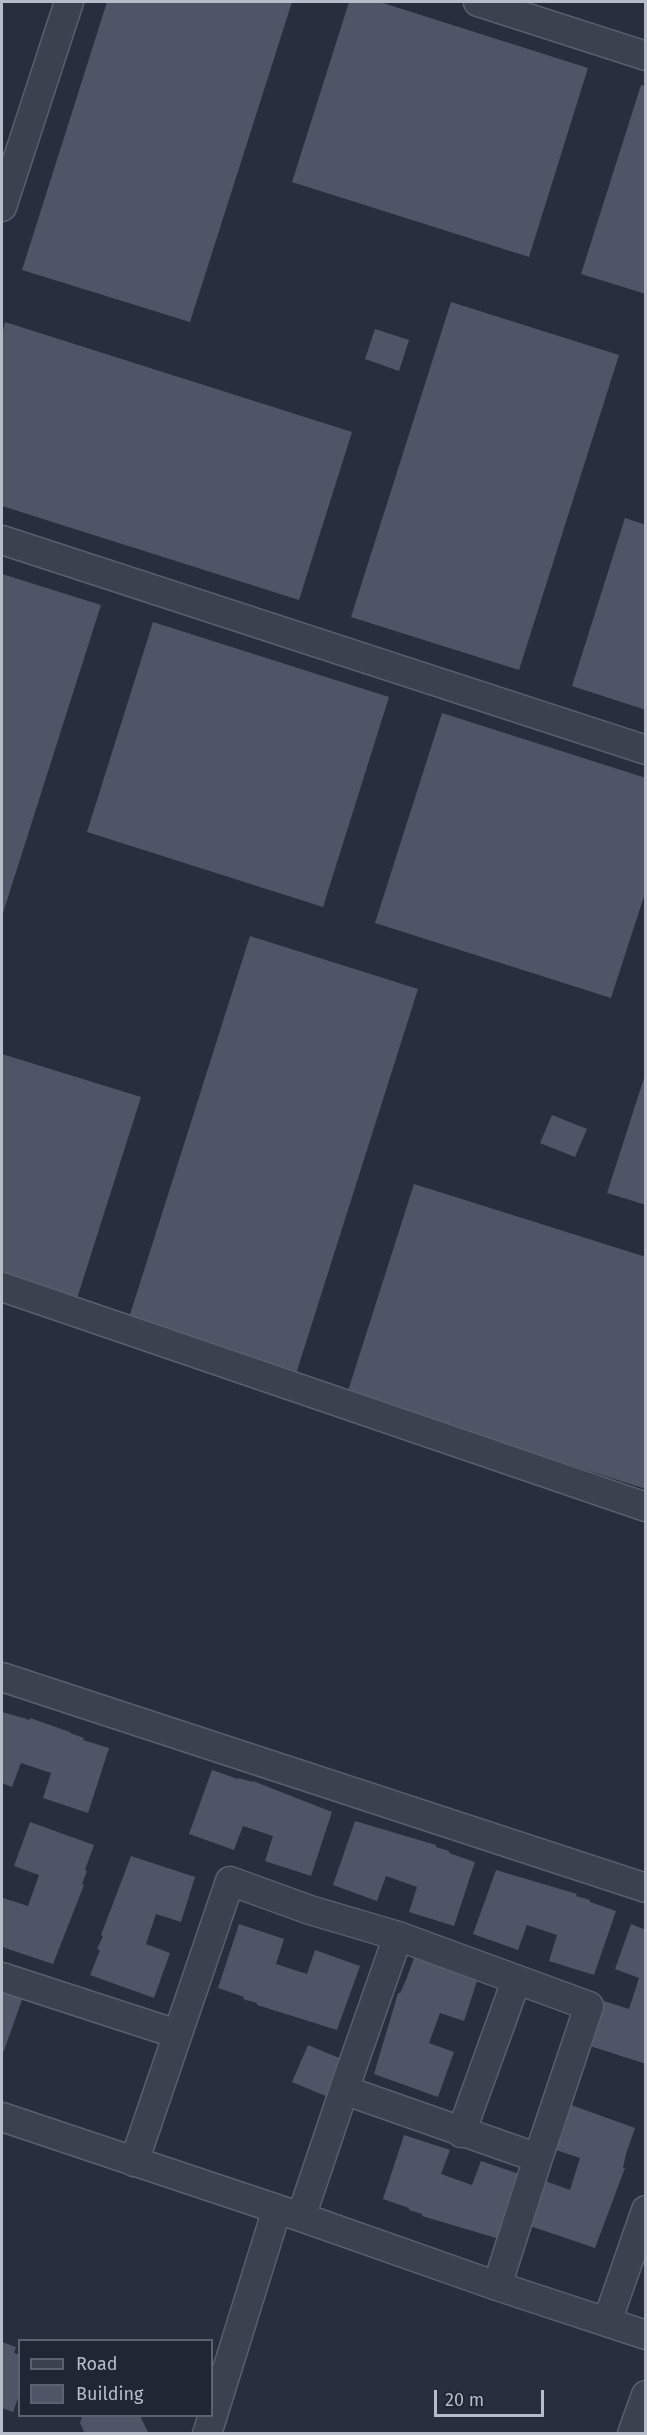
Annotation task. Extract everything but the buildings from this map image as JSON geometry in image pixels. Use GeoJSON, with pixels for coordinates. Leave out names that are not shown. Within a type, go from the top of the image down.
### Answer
{"type":"FeatureCollection","features":[{"type":"Feature","properties":{"kind":"street"},"geometry":{"type":"LineString","coordinates":[[2,207],[69,2]]}},
{"type":"Feature","properties":{"kind":"street"},"geometry":{"type":"LineString","coordinates":[[478,2],[645,56]]}},
{"type":"Feature","properties":{"kind":"street"},"geometry":{"type":"LineString","coordinates":[[2,540],[645,750]]}},
{"type":"Feature","properties":{"kind":"street"},"geometry":{"type":"LineString","coordinates":[[2,1287],[645,1507]]}},
{"type":"Feature","properties":{"kind":"street"},"geometry":{"type":"LineString","coordinates":[[2,1677],[645,1888]]}},
{"type":"Feature","properties":{"kind":"street"},"geometry":{"type":"LineString","coordinates":[[134,2163],[230,1881],[310,1910],[398,1936],[589,2006],[497,2286]]}},
{"type":"Feature","properties":{"kind":"street"},"geometry":{"type":"LineString","coordinates":[[213,2417],[289,2213],[344,2090],[398,1936]]}},
{"type":"Feature","properties":{"kind":"street"},"geometry":{"type":"LineString","coordinates":[[2,1977],[177,2034]]}},
{"type":"Feature","properties":{"kind":"street"},"geometry":{"type":"LineString","coordinates":[[461,2133],[516,1981]]}},
{"type":"Feature","properties":{"kind":"street"},"geometry":{"type":"LineString","coordinates":[[344,2090],[461,2133],[538,2158]]}},
{"type":"Feature","properties":{"kind":"street"},"geometry":{"type":"LineString","coordinates":[[2,2117],[645,2335]]}},
{"type":"Feature","properties":{"kind":"street"},"geometry":{"type":"LineString","coordinates":[[607,2322],[645,2210]]}},
{"type":"Feature","properties":{"kind":"street"},"geometry":{"type":"LineString","coordinates":[[632,2433],[645,2395]]}},
{"type":"Feature","properties":{"kind":"street"},"geometry":{"type":"LineString","coordinates":[[207,2433],[213,2417]]}}]}
